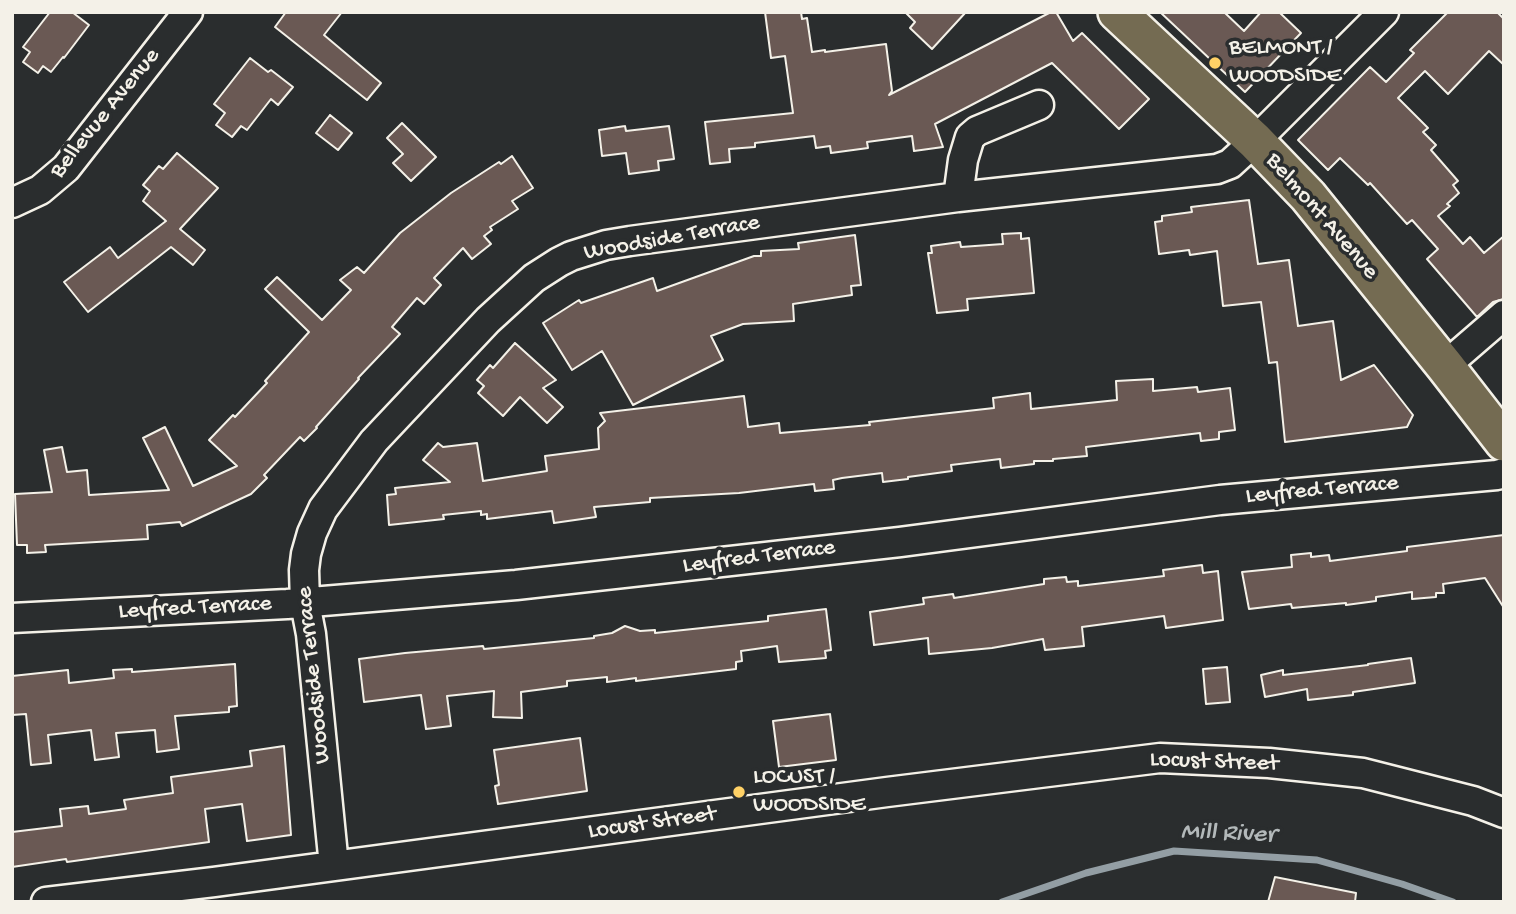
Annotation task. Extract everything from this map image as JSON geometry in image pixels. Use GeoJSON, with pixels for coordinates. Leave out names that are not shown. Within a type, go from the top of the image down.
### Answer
{"type":"FeatureCollection","features":[{"type":"Feature","properties":{"kind":"main road","name":"Belmont Avenue"},"geometry":{"type":"LineString","coordinates":[[1117,12],[1255,141],[1308,196],[1504,442]]}},
{"type":"Feature","properties":{"kind":"street","name":"Bellevue Avenue"},"geometry":{"type":"LineString","coordinates":[[15,196],[32,195],[66,168],[188,12]]}},
{"type":"Feature","properties":{"kind":"street","name":"Woodside Terrace"},"geometry":{"type":"LineString","coordinates":[[334,866],[311,634],[305,603],[304,570],[308,543],[316,523],[336,491],[374,441],[498,310],[541,272],[571,256],[606,245],[667,235],[958,197],[1217,169],[1230,164],[1255,141],[1384,12]]}},
{"type":"Feature","properties":{"kind":"street"},"geometry":{"type":"LineString","coordinates":[[958,197],[962,160],[970,137],[976,131],[1039,105]]}},
{"type":"Feature","properties":{"kind":"street"},"geometry":{"type":"LineString","coordinates":[[1445,366],[1504,315]]}},
{"type":"Feature","properties":{"kind":"street","name":"Leyfred Terrace"},"geometry":{"type":"LineString","coordinates":[[12,618],[402,596],[618,575],[1220,500],[1504,473]]}},
{"type":"Feature","properties":{"kind":"street","name":"Locust Street"},"geometry":{"type":"LineString","coordinates":[[46,902],[1160,758],[1269,763],[1363,773],[1474,801],[1504,813]]}},
{"type":"Feature","properties":{"kind":"building"},"geometry":{"type":"Polygon","coordinates":[[[50,12],[72,12],[89,25],[51,72],[43,66],[38,73],[23,62],[30,52],[23,47],[50,12]]]}},
{"type":"Feature","properties":{"kind":"building"},"geometry":{"type":"Polygon","coordinates":[[[286,12],[342,12],[324,35],[381,83],[367,100],[275,27],[286,12]]]}},
{"type":"Feature","properties":{"kind":"building"},"geometry":{"type":"Polygon","coordinates":[[[765,12],[801,12],[802,19],[807,18],[812,52],[886,44],[892,91],[889,95],[1051,12],[1056,12],[1073,41],[1082,33],[1149,99],[1119,129],[1052,63],[935,124],[943,147],[914,151],[912,136],[867,142],[868,148],[831,153],[830,146],[816,148],[814,136],[729,149],[730,162],[710,164],[705,122],[793,113],[785,56],[771,58],[765,12]]]}},
{"type":"Feature","properties":{"kind":"building"},"geometry":{"type":"Polygon","coordinates":[[[905,12],[966,12],[932,49],[910,28],[915,22],[905,12]]]}},
{"type":"Feature","properties":{"kind":"building"},"geometry":{"type":"Polygon","coordinates":[[[1160,12],[1224,12],[1244,31],[1261,12],[1279,12],[1301,33],[1245,92],[1160,12]]]}},
{"type":"Feature","properties":{"kind":"building"},"geometry":{"type":"Polygon","coordinates":[[[1448,12],[1497,12],[1504,19],[1504,65],[1489,51],[1448,94],[1425,71],[1398,98],[1428,128],[1423,132],[1436,145],[1431,150],[1458,181],[1453,185],[1459,193],[1447,204],[1450,206],[1438,216],[1463,244],[1470,237],[1484,253],[1504,236],[1504,299],[1493,302],[1477,317],[1427,259],[1438,249],[1412,220],[1407,224],[1370,183],[1368,185],[1340,158],[1328,170],[1298,140],[1370,67],[1386,82],[1414,53],[1410,50],[1448,12]]]}},
{"type":"Feature","properties":{"kind":"building"},"geometry":{"type":"Polygon","coordinates":[[[250,58],[293,87],[278,105],[271,99],[247,130],[241,126],[232,137],[216,125],[225,113],[214,104],[250,58]]]}},
{"type":"Feature","properties":{"kind":"building"},"geometry":{"type":"Polygon","coordinates":[[[330,115],[352,133],[338,150],[316,133],[330,115]]]}},
{"type":"Feature","properties":{"kind":"building"},"geometry":{"type":"Polygon","coordinates":[[[402,123],[436,157],[411,181],[393,163],[403,154],[387,138],[402,123]]]}},
{"type":"Feature","properties":{"kind":"building"},"geometry":{"type":"Polygon","coordinates":[[[625,126],[626,131],[669,126],[674,159],[658,161],[659,170],[629,174],[626,153],[602,156],[599,130],[625,126]]]}},
{"type":"Feature","properties":{"kind":"building"},"geometry":{"type":"Polygon","coordinates":[[[177,153],[218,188],[180,229],[205,250],[193,265],[171,247],[88,312],[64,282],[110,247],[118,258],[166,221],[143,201],[150,191],[143,185],[159,166],[163,169],[177,153]]]}},
{"type":"Feature","properties":{"kind":"building"},"geometry":{"type":"Polygon","coordinates":[[[512,156],[533,188],[512,201],[518,209],[490,227],[492,230],[484,236],[491,244],[472,259],[463,248],[434,278],[441,285],[424,304],[417,298],[392,327],[400,334],[358,378],[317,428],[304,441],[300,437],[264,475],[267,478],[251,494],[182,526],[180,522],[147,525],[148,539],[45,545],[46,552],[27,553],[27,545],[17,545],[15,494],[52,492],[44,450],[62,447],[67,472],[87,470],[89,495],[169,490],[143,438],[165,427],[193,486],[237,466],[209,440],[267,383],[265,381],[309,332],[265,289],[277,277],[322,320],[351,290],[340,280],[357,267],[364,273],[400,233],[451,193],[512,156]]]}},
{"type":"Feature","properties":{"kind":"building"},"geometry":{"type":"Polygon","coordinates":[[[1249,200],[1258,264],[1289,260],[1298,326],[1333,321],[1341,380],[1374,365],[1413,415],[1407,427],[1285,442],[1277,362],[1269,363],[1261,302],[1223,306],[1217,251],[1190,255],[1189,250],[1159,254],[1155,222],[1162,221],[1162,216],[1192,212],[1191,207],[1249,200]]]}},
{"type":"Feature","properties":{"kind":"building"},"geometry":{"type":"Polygon","coordinates":[[[1021,233],[1021,239],[1029,238],[1034,293],[967,299],[968,310],[937,313],[928,253],[932,253],[931,246],[960,242],[961,247],[1003,244],[1002,234],[1021,233]]]}},
{"type":"Feature","properties":{"kind":"building"},"geometry":{"type":"Polygon","coordinates":[[[855,235],[861,285],[851,286],[852,295],[793,304],[794,321],[743,324],[711,336],[723,360],[633,405],[602,351],[572,370],[543,323],[579,300],[581,303],[653,278],[657,291],[754,256],[761,256],[761,251],[799,249],[798,243],[855,235]]]}},
{"type":"Feature","properties":{"kind":"building"},"geometry":{"type":"Polygon","coordinates":[[[515,343],[556,380],[543,388],[563,407],[547,423],[520,397],[503,416],[478,393],[484,386],[477,380],[490,365],[493,368],[515,343]]]}},
{"type":"Feature","properties":{"kind":"building"},"geometry":{"type":"Polygon","coordinates":[[[1153,379],[1153,391],[1197,387],[1198,392],[1230,388],[1235,430],[1219,432],[1219,439],[1201,441],[1200,433],[1086,447],[1087,456],[1034,461],[1034,464],[1001,468],[1000,459],[951,465],[952,471],[908,479],[883,482],[882,473],[842,478],[833,480],[834,489],[815,491],[814,484],[739,493],[650,498],[650,502],[594,507],[596,517],[554,523],[552,511],[487,519],[487,514],[481,515],[481,511],[443,515],[444,519],[389,525],[387,495],[396,494],[395,488],[450,482],[423,460],[438,443],[443,447],[477,443],[483,481],[547,471],[545,456],[599,449],[598,428],[605,421],[600,413],[744,396],[748,427],[779,423],[780,433],[870,425],[869,422],[994,408],[993,398],[1030,393],[1031,409],[1117,400],[1116,381],[1153,379]]]}},
{"type":"Feature","properties":{"kind":"building"},"geometry":{"type":"Polygon","coordinates":[[[1504,535],[1504,608],[1485,578],[1443,584],[1444,593],[1436,593],[1436,597],[1412,599],[1412,592],[1346,605],[1292,608],[1291,604],[1249,609],[1242,572],[1292,567],[1291,555],[1329,555],[1330,561],[1407,551],[1407,547],[1504,535]]]}},
{"type":"Feature","properties":{"kind":"building"},"geometry":{"type":"Polygon","coordinates":[[[1202,565],[1203,573],[1218,571],[1223,620],[1166,628],[1164,616],[1082,627],[1084,646],[1045,650],[1043,639],[992,648],[929,654],[928,638],[874,645],[870,612],[924,604],[923,598],[953,594],[954,598],[1044,584],[1044,579],[1066,577],[1067,582],[1078,581],[1078,586],[1164,576],[1163,570],[1202,565]]]}},
{"type":"Feature","properties":{"kind":"building"},"geometry":{"type":"Polygon","coordinates":[[[826,609],[831,650],[825,651],[826,658],[779,662],[777,646],[741,651],[742,661],[736,662],[736,669],[636,681],[636,678],[607,682],[607,677],[567,681],[567,686],[521,692],[522,718],[493,717],[494,691],[447,696],[451,726],[426,729],[421,695],[364,702],[359,659],[594,638],[625,626],[640,631],[655,630],[655,633],[768,621],[768,616],[826,609]]]}},
{"type":"Feature","properties":{"kind":"building"},"geometry":{"type":"Polygon","coordinates":[[[1411,658],[1415,683],[1353,692],[1353,695],[1308,700],[1307,689],[1265,697],[1261,675],[1283,670],[1283,675],[1411,658]]]}},
{"type":"Feature","properties":{"kind":"building"},"geometry":{"type":"Polygon","coordinates":[[[235,664],[237,706],[229,707],[229,712],[175,716],[179,749],[157,752],[155,730],[116,733],[119,757],[95,760],[91,730],[48,735],[51,763],[31,765],[26,714],[12,715],[12,676],[68,670],[69,683],[114,678],[113,670],[132,669],[132,672],[235,664]]]}},
{"type":"Feature","properties":{"kind":"building"},"geometry":{"type":"Polygon","coordinates":[[[1227,667],[1230,702],[1206,704],[1203,669],[1227,667]]]}},
{"type":"Feature","properties":{"kind":"building"},"geometry":{"type":"Polygon","coordinates":[[[830,714],[836,760],[779,767],[773,721],[830,714]]]}},
{"type":"Feature","properties":{"kind":"building"},"geometry":{"type":"Polygon","coordinates":[[[580,738],[587,791],[498,804],[495,786],[499,785],[494,750],[580,738]]]}},
{"type":"Feature","properties":{"kind":"building"},"geometry":{"type":"Polygon","coordinates":[[[284,746],[291,835],[247,841],[242,804],[205,809],[209,842],[12,867],[12,832],[62,826],[60,809],[88,806],[89,814],[126,809],[124,800],[173,793],[171,777],[252,766],[250,751],[284,746]]]}},
{"type":"Feature","properties":{"kind":"building"},"geometry":{"type":"Polygon","coordinates":[[[1275,877],[1356,893],[1355,902],[1268,902],[1275,877]]]}},
{"type":"Feature","properties":{"kind":"waterway","name":"Mill River"},"geometry":{"type":"LineString","coordinates":[[1002,902],[1086,873],[1174,851],[1317,860],[1402,884],[1453,902]]}},
{"type":"Feature","properties":{"kind":"place","name":"BELMONT / WOODSIDE"},"geometry":{"type":"Point","coordinates":[1215,63]}},
{"type":"Feature","properties":{"kind":"place","name":"LOCUST / WOODSIDE"},"geometry":{"type":"Point","coordinates":[739,792]}}]}
